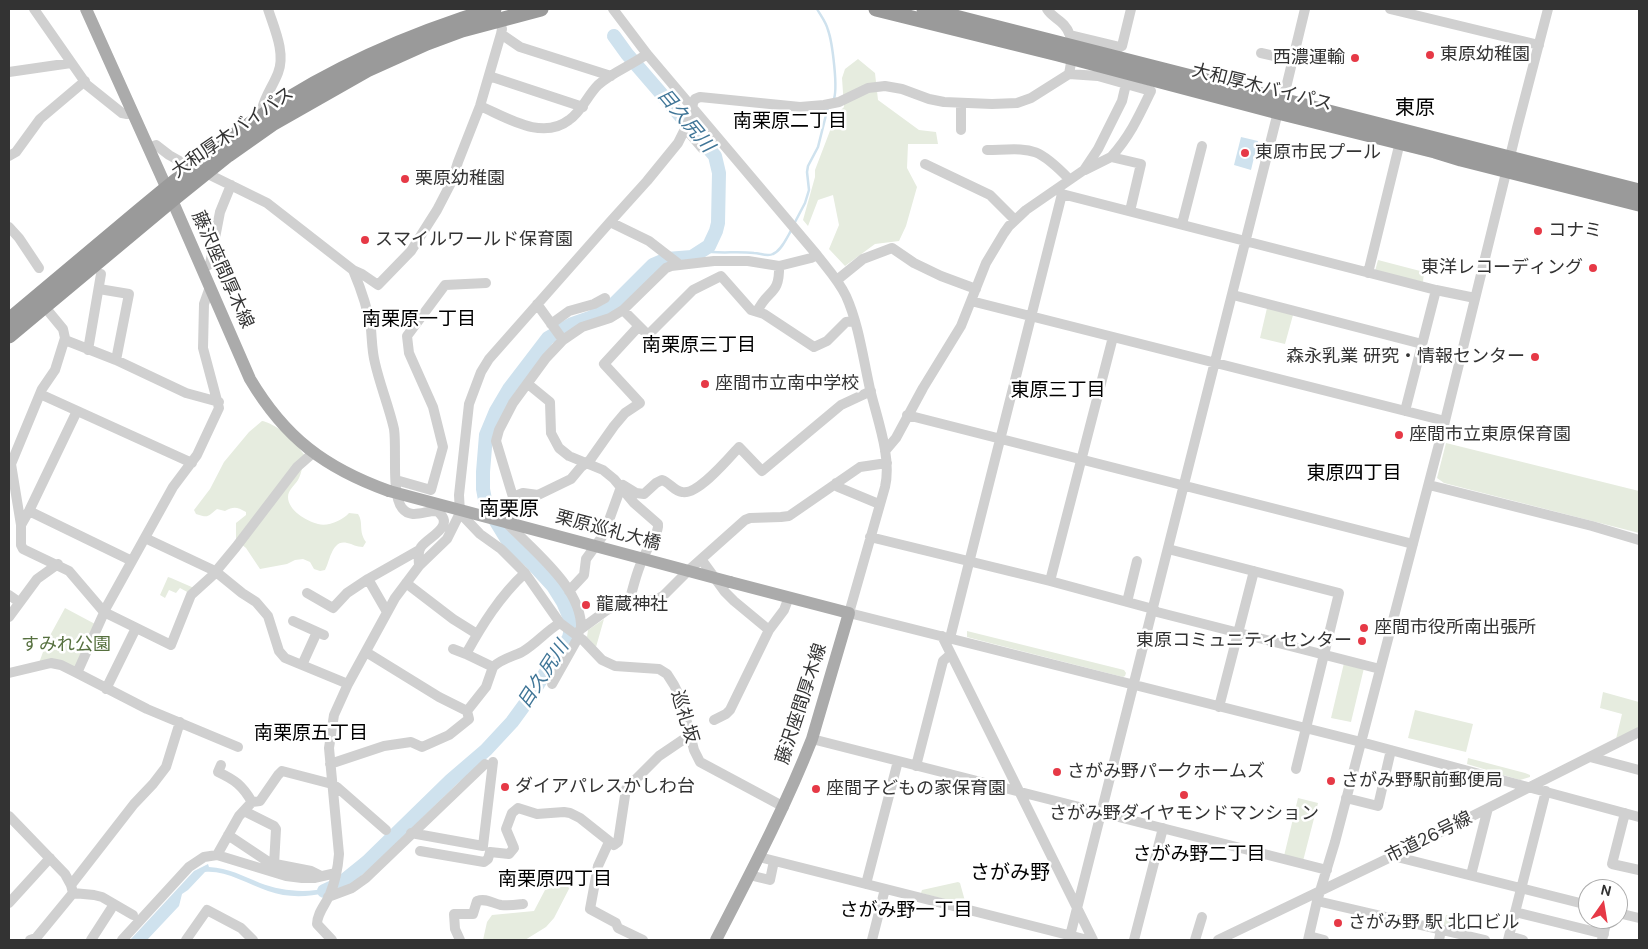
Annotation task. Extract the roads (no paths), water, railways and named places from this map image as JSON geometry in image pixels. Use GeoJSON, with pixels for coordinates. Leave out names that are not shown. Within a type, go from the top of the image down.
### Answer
{"type":"FeatureCollection","features":[{"type":"Feature","properties":{"kind":"highway","name":"大和厚木バイパス"},"geometry":{"type":"LineString","coordinates":[[199,170],[272,124],[367,70],[427,43],[462,30],[541,9]]}},
{"type":"Feature","properties":{"kind":"highway","name":"大和厚木バイパス"},"geometry":{"type":"LineString","coordinates":[[876,9],[918,13],[1071,46],[1400,142],[1639,191]]}},
{"type":"Feature","properties":{"kind":"highway","name":"大和厚木バイパス"},"geometry":{"type":"LineString","coordinates":[[9,320],[199,170],[265,114],[321,79],[387,47],[459,19],[500,20]]}},
{"type":"Feature","properties":{"kind":"highway","name":"大和厚木バイパス"},"geometry":{"type":"LineString","coordinates":[[1280,106],[1508,163],[1639,204]]}},
{"type":"Feature","properties":{"kind":"highway","name":"大和厚木バイパス"},"geometry":{"type":"LineString","coordinates":[[9,336],[169,194]]}},
{"type":"Feature","properties":{"kind":"main road","name":"藤沢座間厚木線"},"geometry":{"type":"LineString","coordinates":[[86,9],[250,379],[263,401],[288,430],[313,453],[349,475],[392,486]]}},
{"type":"Feature","properties":{"kind":"main road","name":"栗原巡礼大橋"},"geometry":{"type":"LineString","coordinates":[[392,486],[789,597]]}},
{"type":"Feature","properties":{"kind":"main road"},"geometry":{"type":"LineString","coordinates":[[789,597],[849,613]]}},
{"type":"Feature","properties":{"kind":"main road","name":"藤沢座間厚木線"},"geometry":{"type":"LineString","coordinates":[[716,940],[784,807],[812,739],[849,613]]}},
{"type":"Feature","properties":{"kind":"street"},"geometry":{"type":"LineString","coordinates":[[34,9],[87,85],[122,113],[133,113]]}},
{"type":"Feature","properties":{"kind":"street"},"geometry":{"type":"LineString","coordinates":[[265,114],[262,109],[263,103],[278,73],[281,61],[268,9]]}},
{"type":"Feature","properties":{"kind":"street"},"geometry":{"type":"LineString","coordinates":[[613,9],[644,56],[817,255],[837,280],[846,297],[855,321],[887,463],[886,481],[849,613],[1361,742],[1639,817]]}},
{"type":"Feature","properties":{"kind":"street"},"geometry":{"type":"LineString","coordinates":[[1047,9],[1064,24],[1071,46],[1069,74]]}},
{"type":"Feature","properties":{"kind":"street"},"geometry":{"type":"LineString","coordinates":[[1071,46],[1122,46],[1131,9]]}},
{"type":"Feature","properties":{"kind":"street"},"geometry":{"type":"LineString","coordinates":[[1069,938],[1305,9]]}},
{"type":"Feature","properties":{"kind":"street"},"geometry":{"type":"LineString","coordinates":[[1390,9],[1539,45]]}},
{"type":"Feature","properties":{"kind":"street"},"geometry":{"type":"LineString","coordinates":[[1432,20],[1435,9]]}},
{"type":"Feature","properties":{"kind":"street"},"geometry":{"type":"LineString","coordinates":[[1324,940],[1308,938],[1446,421],[1508,163],[1548,9]]}},
{"type":"Feature","properties":{"kind":"street"},"geometry":{"type":"LineString","coordinates":[[500,20],[520,47],[612,76]]}},
{"type":"Feature","properties":{"kind":"street"},"geometry":{"type":"LineString","coordinates":[[149,148],[156,145],[169,155],[267,203],[353,270],[378,285],[411,251],[438,210],[452,181],[489,76],[500,20]]}},
{"type":"Feature","properties":{"kind":"street"},"geometry":{"type":"LineString","coordinates":[[1260,53],[1292,60]]}},
{"type":"Feature","properties":{"kind":"street"},"geometry":{"type":"LineString","coordinates":[[480,106],[523,125],[543,130],[556,128],[569,121],[583,107],[597,87],[644,56]]}},
{"type":"Feature","properties":{"kind":"street"},"geometry":{"type":"LineString","coordinates":[[9,72],[71,63]]}},
{"type":"Feature","properties":{"kind":"street"},"geometry":{"type":"LineString","coordinates":[[332,940],[316,924],[329,896],[336,874],[339,854],[329,748],[334,715],[348,684],[395,598],[420,566],[447,539],[460,513],[459,495],[463,448],[472,393],[481,372],[537,304],[647,181],[678,143],[692,113],[692,103],[700,97],[800,107],[834,103],[868,88],[885,86],[902,89],[929,99],[961,103],[1017,103],[1031,98],[1069,74],[1098,76],[1150,91],[1134,128],[1111,157],[1069,179],[1059,191],[1009,226],[990,254],[958,332],[907,415],[896,438],[885,450]]}},
{"type":"Feature","properties":{"kind":"street"},"geometry":{"type":"LineString","coordinates":[[489,76],[583,107]]}},
{"type":"Feature","properties":{"kind":"street"},"geometry":{"type":"LineString","coordinates":[[9,156],[16,152],[40,119],[85,82]]}},
{"type":"Feature","properties":{"kind":"street"},"geometry":{"type":"LineString","coordinates":[[1084,170],[1098,149],[1122,101],[1126,84]]}},
{"type":"Feature","properties":{"kind":"street"},"geometry":{"type":"LineString","coordinates":[[961,103],[961,130]]}},
{"type":"Feature","properties":{"kind":"street"},"geometry":{"type":"LineString","coordinates":[[686,128],[702,148]]}},
{"type":"Feature","properties":{"kind":"street"},"geometry":{"type":"LineString","coordinates":[[1368,272],[1400,142]]}},
{"type":"Feature","properties":{"kind":"street"},"geometry":{"type":"LineString","coordinates":[[1182,224],[1202,146]]}},
{"type":"Feature","properties":{"kind":"street"},"geometry":{"type":"LineString","coordinates":[[987,150],[1025,150],[1035,152],[1053,163],[1069,179]]}},
{"type":"Feature","properties":{"kind":"street"},"geometry":{"type":"LineString","coordinates":[[1111,157],[1141,164],[1130,211]]}},
{"type":"Feature","properties":{"kind":"street"},"geometry":{"type":"LineString","coordinates":[[925,164],[990,195],[1015,220]]}},
{"type":"Feature","properties":{"kind":"street"},"geometry":{"type":"LineString","coordinates":[[202,269],[210,264],[220,212],[231,185]]}},
{"type":"Feature","properties":{"kind":"street"},"geometry":{"type":"LineString","coordinates":[[1059,191],[1436,290],[1475,298]]}},
{"type":"Feature","properties":{"kind":"street"},"geometry":{"type":"LineString","coordinates":[[1059,191],[1032,317],[969,562],[946,637],[951,654],[1093,940]]}},
{"type":"Feature","properties":{"kind":"street"},"geometry":{"type":"LineString","coordinates":[[610,222],[643,237],[678,264]]}},
{"type":"Feature","properties":{"kind":"street"},"geometry":{"type":"LineString","coordinates":[[9,228],[19,238],[39,268]]}},
{"type":"Feature","properties":{"kind":"street"},"geometry":{"type":"LineString","coordinates":[[837,280],[863,259],[892,248],[914,263],[941,276],[976,289]]}},
{"type":"Feature","properties":{"kind":"street"},"geometry":{"type":"LineString","coordinates":[[552,684],[579,634],[582,620],[580,611],[569,591],[548,564],[506,522],[512,511],[513,497],[496,441],[508,411],[562,339],[582,328],[610,318],[623,310],[666,268],[678,264],[714,261],[748,261],[779,266],[817,255]]}},
{"type":"Feature","properties":{"kind":"street"},"geometry":{"type":"LineString","coordinates":[[757,312],[761,302],[776,288],[779,266]]}},
{"type":"Feature","properties":{"kind":"street"},"geometry":{"type":"LineString","coordinates":[[306,593],[333,608],[347,593],[420,550],[426,541],[441,530],[444,520],[442,514],[438,511],[413,515],[403,510],[392,486],[395,444],[394,428],[374,362],[371,327],[360,286],[353,270]]}},
{"type":"Feature","properties":{"kind":"street"},"geometry":{"type":"LineString","coordinates":[[88,350],[101,274]]}},
{"type":"Feature","properties":{"kind":"street"},"geometry":{"type":"LineString","coordinates":[[623,310],[648,335],[693,290],[721,276],[751,310],[764,314],[814,347],[827,341],[846,322],[855,321]]}},
{"type":"Feature","properties":{"kind":"street"},"geometry":{"type":"LineString","coordinates":[[392,486],[431,490],[444,447],[434,406],[409,353],[407,336],[445,285],[486,283]]}},
{"type":"Feature","properties":{"kind":"street"},"geometry":{"type":"LineString","coordinates":[[77,673],[104,612],[173,487],[205,441],[220,408],[203,348],[204,304],[210,287]]}},
{"type":"Feature","properties":{"kind":"street"},"geometry":{"type":"LineString","coordinates":[[99,289],[129,294],[116,360]]}},
{"type":"Feature","properties":{"kind":"street"},"geometry":{"type":"LineString","coordinates":[[1405,411],[1436,290]]}},
{"type":"Feature","properties":{"kind":"street"},"geometry":{"type":"LineString","coordinates":[[1233,295],[1422,344]]}},
{"type":"Feature","properties":{"kind":"street"},"geometry":{"type":"LineString","coordinates":[[552,325],[569,311],[594,304],[605,298]]}},
{"type":"Feature","properties":{"kind":"street"},"geometry":{"type":"LineString","coordinates":[[971,301],[1446,421]]}},
{"type":"Feature","properties":{"kind":"street"},"geometry":{"type":"LineString","coordinates":[[537,304],[562,339]]}},
{"type":"Feature","properties":{"kind":"street"},"geometry":{"type":"LineString","coordinates":[[44,306],[63,329],[65,340],[55,370],[42,389],[11,464],[21,545],[23,549],[58,564],[69,571],[104,612],[171,646],[191,595],[236,547],[298,467],[313,453]]}},
{"type":"Feature","properties":{"kind":"street"},"geometry":{"type":"LineString","coordinates":[[513,497],[523,493],[538,496],[571,479],[590,460],[625,413],[640,404],[604,364],[638,326]]}},
{"type":"Feature","properties":{"kind":"street"},"geometry":{"type":"LineString","coordinates":[[1050,581],[1113,337]]}},
{"type":"Feature","properties":{"kind":"street"},"geometry":{"type":"LineString","coordinates":[[65,340],[116,360],[186,393],[218,402]]}},
{"type":"Feature","properties":{"kind":"street"},"geometry":{"type":"LineString","coordinates":[[528,384],[550,402],[550,432],[555,443],[569,456],[603,470],[659,527],[637,572],[630,599]]}},
{"type":"Feature","properties":{"kind":"street"},"geometry":{"type":"LineString","coordinates":[[621,487],[623,485],[636,493],[644,494],[656,483],[665,480],[679,491],[687,492],[705,483],[739,448],[762,472],[841,406],[870,391]]}},
{"type":"Feature","properties":{"kind":"street"},"geometry":{"type":"LineString","coordinates":[[40,394],[192,462]]}},
{"type":"Feature","properties":{"kind":"street"},"geometry":{"type":"LineString","coordinates":[[20,525],[30,511],[77,411]]}},
{"type":"Feature","properties":{"kind":"street"},"geometry":{"type":"LineString","coordinates":[[907,415],[1413,544]]}},
{"type":"Feature","properties":{"kind":"street"},"geometry":{"type":"LineString","coordinates":[[579,634],[608,610],[630,599],[638,601],[655,600],[663,596],[700,559],[745,520],[750,518],[781,518],[789,516],[860,467],[887,463]]}},
{"type":"Feature","properties":{"kind":"street"},"geometry":{"type":"LineString","coordinates":[[836,482],[838,487],[879,504]]}},
{"type":"Feature","properties":{"kind":"street"},"geometry":{"type":"LineString","coordinates":[[1429,485],[1592,526],[1639,540]]}},
{"type":"Feature","properties":{"kind":"street"},"geometry":{"type":"LineString","coordinates":[[569,591],[584,575],[586,559],[604,534],[621,487]]}},
{"type":"Feature","properties":{"kind":"street"},"geometry":{"type":"LineString","coordinates":[[30,511],[132,561]]}},
{"type":"Feature","properties":{"kind":"street"},"geometry":{"type":"LineString","coordinates":[[460,513],[480,534],[501,549],[525,573],[562,624],[579,634]]}},
{"type":"Feature","properties":{"kind":"street"},"geometry":{"type":"LineString","coordinates":[[870,537],[1050,581],[1153,609],[1157,612],[1380,669]]}},
{"type":"Feature","properties":{"kind":"street"},"geometry":{"type":"LineString","coordinates":[[145,538],[215,571],[263,608],[271,622],[276,642],[284,658],[348,684]]}},
{"type":"Feature","properties":{"kind":"street"},"geometry":{"type":"LineString","coordinates":[[426,541],[433,553]]}},
{"type":"Feature","properties":{"kind":"street"},"geometry":{"type":"LineString","coordinates":[[1168,549],[1339,593],[1304,728],[1296,768]]}},
{"type":"Feature","properties":{"kind":"street"},"geometry":{"type":"LineString","coordinates":[[420,550],[420,566]]}},
{"type":"Feature","properties":{"kind":"street"},"geometry":{"type":"LineString","coordinates":[[700,559],[729,596],[769,630]]}},
{"type":"Feature","properties":{"kind":"street"},"geometry":{"type":"LineString","coordinates":[[1127,602],[1137,561]]}},
{"type":"Feature","properties":{"kind":"street"},"geometry":{"type":"LineString","coordinates":[[9,617],[36,578],[58,564]]}},
{"type":"Feature","properties":{"kind":"street"},"geometry":{"type":"LineString","coordinates":[[1219,707],[1254,571]]}},
{"type":"Feature","properties":{"kind":"street"},"geometry":{"type":"LineString","coordinates":[[466,654],[501,599],[525,573]]}},
{"type":"Feature","properties":{"kind":"street"},"geometry":{"type":"LineString","coordinates":[[368,580],[387,612]]}},
{"type":"Feature","properties":{"kind":"street"},"geometry":{"type":"LineString","coordinates":[[406,583],[447,615],[477,634]]}},
{"type":"Feature","properties":{"kind":"street"},"geometry":{"type":"LineString","coordinates":[[9,595],[19,602]]}},
{"type":"Feature","properties":{"kind":"street"},"geometry":{"type":"LineString","coordinates":[[714,720],[730,710],[769,630],[784,610],[789,597]]}},
{"type":"Feature","properties":{"kind":"street"},"geometry":{"type":"LineString","coordinates":[[293,621],[320,633],[302,665]]}},
{"type":"Feature","properties":{"kind":"street"},"geometry":{"type":"LineString","coordinates":[[467,711],[486,686],[494,667],[505,659],[525,650],[550,629],[562,624]]}},
{"type":"Feature","properties":{"kind":"street"},"geometry":{"type":"LineString","coordinates":[[106,689],[136,628]]}},
{"type":"Feature","properties":{"kind":"street","name":"巡礼坂"},"geometry":{"type":"LineString","coordinates":[[579,634],[602,660],[608,664],[620,667],[654,668],[667,674],[681,698],[696,756],[700,762],[784,807]]}},
{"type":"Feature","properties":{"kind":"street"},"geometry":{"type":"LineString","coordinates":[[453,649],[494,667]]}},
{"type":"Feature","properties":{"kind":"street"},"geometry":{"type":"LineString","coordinates":[[330,764],[384,746],[410,742],[422,747],[449,734],[469,719],[467,711],[439,697],[366,652]]}},
{"type":"Feature","properties":{"kind":"street"},"geometry":{"type":"LineString","coordinates":[[916,766],[943,661],[951,654]]}},
{"type":"Feature","properties":{"kind":"street"},"geometry":{"type":"LineString","coordinates":[[9,673],[51,664],[61,665],[147,709],[238,747]]}},
{"type":"Feature","properties":{"kind":"street"},"geometry":{"type":"LineString","coordinates":[[30,940],[43,935],[72,889],[134,804],[166,767],[180,722]]}},
{"type":"Feature","properties":{"kind":"street","name":"市道26号線"},"geometry":{"type":"LineString","coordinates":[[1218,940],[1319,895],[1639,732]]}},
{"type":"Feature","properties":{"kind":"street"},"geometry":{"type":"LineString","coordinates":[[420,852],[484,862],[488,859],[490,852],[509,854],[514,848],[506,830],[512,813],[518,808],[537,814],[570,813],[580,818],[614,845],[618,842],[626,789],[659,756],[690,734]]}},
{"type":"Feature","properties":{"kind":"street"},"geometry":{"type":"LineString","coordinates":[[812,739],[1327,870]]}},
{"type":"Feature","properties":{"kind":"street"},"geometry":{"type":"LineString","coordinates":[[1627,739],[1639,742]]}},
{"type":"Feature","properties":{"kind":"street"},"geometry":{"type":"LineString","coordinates":[[1346,798],[1378,806],[1391,750]]}},
{"type":"Feature","properties":{"kind":"street"},"geometry":{"type":"LineString","coordinates":[[1590,757],[1639,770]]}},
{"type":"Feature","properties":{"kind":"street"},"geometry":{"type":"LineString","coordinates":[[866,884],[898,761]]}},
{"type":"Feature","properties":{"kind":"street"},"geometry":{"type":"LineString","coordinates":[[329,896],[352,888],[366,878],[411,833],[489,763],[483,846],[411,833]]}},
{"type":"Feature","properties":{"kind":"street"},"geometry":{"type":"LineString","coordinates":[[221,764],[218,772],[241,785],[252,802]]}},
{"type":"Feature","properties":{"kind":"street"},"geometry":{"type":"LineString","coordinates":[[218,855],[244,810],[252,802],[260,801],[282,772],[332,784],[386,830]]}},
{"type":"Feature","properties":{"kind":"street"},"geometry":{"type":"LineString","coordinates":[[1523,940],[1508,938],[1546,791]]}},
{"type":"Feature","properties":{"kind":"street"},"geometry":{"type":"LineString","coordinates":[[1471,875],[1488,808]]}},
{"type":"Feature","properties":{"kind":"street"},"geometry":{"type":"LineString","coordinates":[[244,810],[274,826],[276,829],[274,864]]}},
{"type":"Feature","properties":{"kind":"street"},"geometry":{"type":"LineString","coordinates":[[1625,813],[1612,864],[1639,870]]}},
{"type":"Feature","properties":{"kind":"street"},"geometry":{"type":"LineString","coordinates":[[9,816],[65,874],[72,889],[102,898],[136,918]]}},
{"type":"Feature","properties":{"kind":"street"},"geometry":{"type":"LineString","coordinates":[[1134,940],[1163,828]]}},
{"type":"Feature","properties":{"kind":"street"},"geometry":{"type":"LineString","coordinates":[[228,835],[274,864],[311,871],[321,876]]}},
{"type":"Feature","properties":{"kind":"street"},"geometry":{"type":"LineString","coordinates":[[609,842],[598,866],[590,910],[616,923],[618,928],[643,940]]}},
{"type":"Feature","properties":{"kind":"street"},"geometry":{"type":"LineString","coordinates":[[122,940],[136,918],[189,867],[204,857],[218,855],[286,876],[302,878],[336,874]]}},
{"type":"Feature","properties":{"kind":"street"},"geometry":{"type":"LineString","coordinates":[[1393,856],[1578,902]]}},
{"type":"Feature","properties":{"kind":"street"},"geometry":{"type":"LineString","coordinates":[[759,857],[1069,938],[1088,940]]}},
{"type":"Feature","properties":{"kind":"street"},"geometry":{"type":"LineString","coordinates":[[9,903],[50,858]]}},
{"type":"Feature","properties":{"kind":"street"},"geometry":{"type":"LineString","coordinates":[[749,875],[770,880],[774,861]]}},
{"type":"Feature","properties":{"kind":"street"},"geometry":{"type":"LineString","coordinates":[[872,940],[885,889]]}},
{"type":"Feature","properties":{"kind":"street"},"geometry":{"type":"LineString","coordinates":[[1319,895],[1440,935],[1485,940]]}},
{"type":"Feature","properties":{"kind":"street"},"geometry":{"type":"LineString","coordinates":[[460,940],[455,929],[454,914],[473,914],[477,901],[483,899],[509,906],[522,904]]}},
{"type":"Feature","properties":{"kind":"street"},"geometry":{"type":"LineString","coordinates":[[91,940],[111,909]]}},
{"type":"Feature","properties":{"kind":"street"},"geometry":{"type":"LineString","coordinates":[[186,940],[207,910],[240,928],[253,940]]}},
{"type":"Feature","properties":{"kind":"street"},"geometry":{"type":"LineString","coordinates":[[1514,912],[1603,937]]}},
{"type":"Feature","properties":{"kind":"street"},"geometry":{"type":"LineString","coordinates":[[1195,940],[1202,917]]}},
{"type":"Feature","properties":{"kind":"water"},"geometry":{"type":"Polygon","coordinates":[[[1241,137],[1258,141],[1251,170],[1234,165],[1241,137]]]}},
{"type":"Feature","properties":{"kind":"water"},"geometry":{"type":"Polygon","coordinates":[[[208,864],[209,867],[242,875],[277,888],[303,891],[329,887],[326,893],[290,896],[268,891],[228,875],[205,872],[182,894],[179,906],[147,940],[130,940],[194,871],[208,864]]]}},
{"type":"Feature","properties":{"kind":"waterway"},"geometry":{"type":"LineString","coordinates":[[817,9],[826,24],[830,36],[835,77],[835,96],[833,101]]}},
{"type":"Feature","properties":{"kind":"waterway","name":"目久尻川"},"geometry":{"type":"LineString","coordinates":[[324,891],[341,883],[367,862],[451,780],[486,750],[512,722],[569,638],[572,623],[563,602],[553,586],[508,541],[486,505],[483,489],[486,435],[496,411],[509,389],[548,338],[572,324],[592,317],[615,303],[653,265],[667,259],[692,257],[709,246],[716,231],[718,223],[719,173],[715,156],[627,54],[614,36]]}},
{"type":"Feature","properties":{"kind":"waterway"},"geometry":{"type":"LineString","coordinates":[[794,224],[805,203],[809,190],[808,166],[818,147],[828,107]]}},
{"type":"Feature","properties":{"kind":"waterway"},"geometry":{"type":"LineString","coordinates":[[702,251],[748,252],[771,255],[782,246],[792,229]]}},
{"type":"Feature","properties":{"kind":"place","name":"東原幼稚園"},"geometry":{"type":"Point","coordinates":[1430,55]}},
{"type":"Feature","properties":{"kind":"place","name":"西濃運輸"},"geometry":{"type":"Point","coordinates":[1355,58]}},
{"type":"Feature","properties":{"kind":"place","name":"東原市民プール"},"geometry":{"type":"Point","coordinates":[1245,153]}},
{"type":"Feature","properties":{"kind":"place","name":"栗原幼稚園"},"geometry":{"type":"Point","coordinates":[405,179]}},
{"type":"Feature","properties":{"kind":"place","name":"コナミ"},"geometry":{"type":"Point","coordinates":[1538,231]}},
{"type":"Feature","properties":{"kind":"place","name":"スマイルワールド保育園"},"geometry":{"type":"Point","coordinates":[365,240]}},
{"type":"Feature","properties":{"kind":"place","name":"東洋レコーディング"},"geometry":{"type":"Point","coordinates":[1593,268]}},
{"type":"Feature","properties":{"kind":"place","name":"森永乳業 研究・情報センター"},"geometry":{"type":"Point","coordinates":[1535,357]}},
{"type":"Feature","properties":{"kind":"place","name":"座間市立南中学校"},"geometry":{"type":"Point","coordinates":[705,384]}},
{"type":"Feature","properties":{"kind":"place","name":"座間市立東原保育園"},"geometry":{"type":"Point","coordinates":[1399,435]}},
{"type":"Feature","properties":{"kind":"place","name":"龍蔵神社"},"geometry":{"type":"Point","coordinates":[586,605]}},
{"type":"Feature","properties":{"kind":"place","name":"座間市役所南出張所"},"geometry":{"type":"Point","coordinates":[1364,628]}},
{"type":"Feature","properties":{"kind":"place","name":"東原コミュニティセンター"},"geometry":{"type":"Point","coordinates":[1362,641]}},
{"type":"Feature","properties":{"kind":"place","name":"さがみ野パークホームズ"},"geometry":{"type":"Point","coordinates":[1057,772]}},
{"type":"Feature","properties":{"kind":"place","name":"さがみ野駅前郵便局"},"geometry":{"type":"Point","coordinates":[1331,781]}},
{"type":"Feature","properties":{"kind":"place","name":"ダイアパレスかしわ台"},"geometry":{"type":"Point","coordinates":[505,787]}},
{"type":"Feature","properties":{"kind":"place","name":"座間子どもの家保育園"},"geometry":{"type":"Point","coordinates":[816,789]}},
{"type":"Feature","properties":{"kind":"place","name":"さがみ野ダイヤモンドマンション"},"geometry":{"type":"Point","coordinates":[1184,795]}},
{"type":"Feature","properties":{"kind":"place","name":"さがみ野 駅 北口ビル"},"geometry":{"type":"Point","coordinates":[1338,923]}},
{"type":"Feature","properties":{"kind":"district","name":"東原"},"geometry":{"type":"Point","coordinates":[1415,109]}},
{"type":"Feature","properties":{"kind":"district","name":"南栗原二丁目"},"geometry":{"type":"Point","coordinates":[790,122]}},
{"type":"Feature","properties":{"kind":"district","name":"南栗原一丁目"},"geometry":{"type":"Point","coordinates":[419,320]}},
{"type":"Feature","properties":{"kind":"district","name":"南栗原三丁目"},"geometry":{"type":"Point","coordinates":[699,346]}},
{"type":"Feature","properties":{"kind":"district","name":"東原三丁目"},"geometry":{"type":"Point","coordinates":[1058,391]}},
{"type":"Feature","properties":{"kind":"district","name":"東原四丁目"},"geometry":{"type":"Point","coordinates":[1354,474]}},
{"type":"Feature","properties":{"kind":"district","name":"南栗原"},"geometry":{"type":"Point","coordinates":[509,510]}},
{"type":"Feature","properties":{"kind":"district","name":"南栗原五丁目"},"geometry":{"type":"Point","coordinates":[311,734]}},
{"type":"Feature","properties":{"kind":"district","name":"さがみ野二丁目"},"geometry":{"type":"Point","coordinates":[1199,855]}},
{"type":"Feature","properties":{"kind":"district","name":"さがみ野"},"geometry":{"type":"Point","coordinates":[1010,874]}},
{"type":"Feature","properties":{"kind":"district","name":"南栗原四丁目"},"geometry":{"type":"Point","coordinates":[555,880]}},
{"type":"Feature","properties":{"kind":"district","name":"さがみ野一丁目"},"geometry":{"type":"Point","coordinates":[906,911]}},
{"type":"Feature","properties":{"kind":"park label","name":"すみれ公園"},"geometry":{"type":"Point","coordinates":[66,645]}}]}
